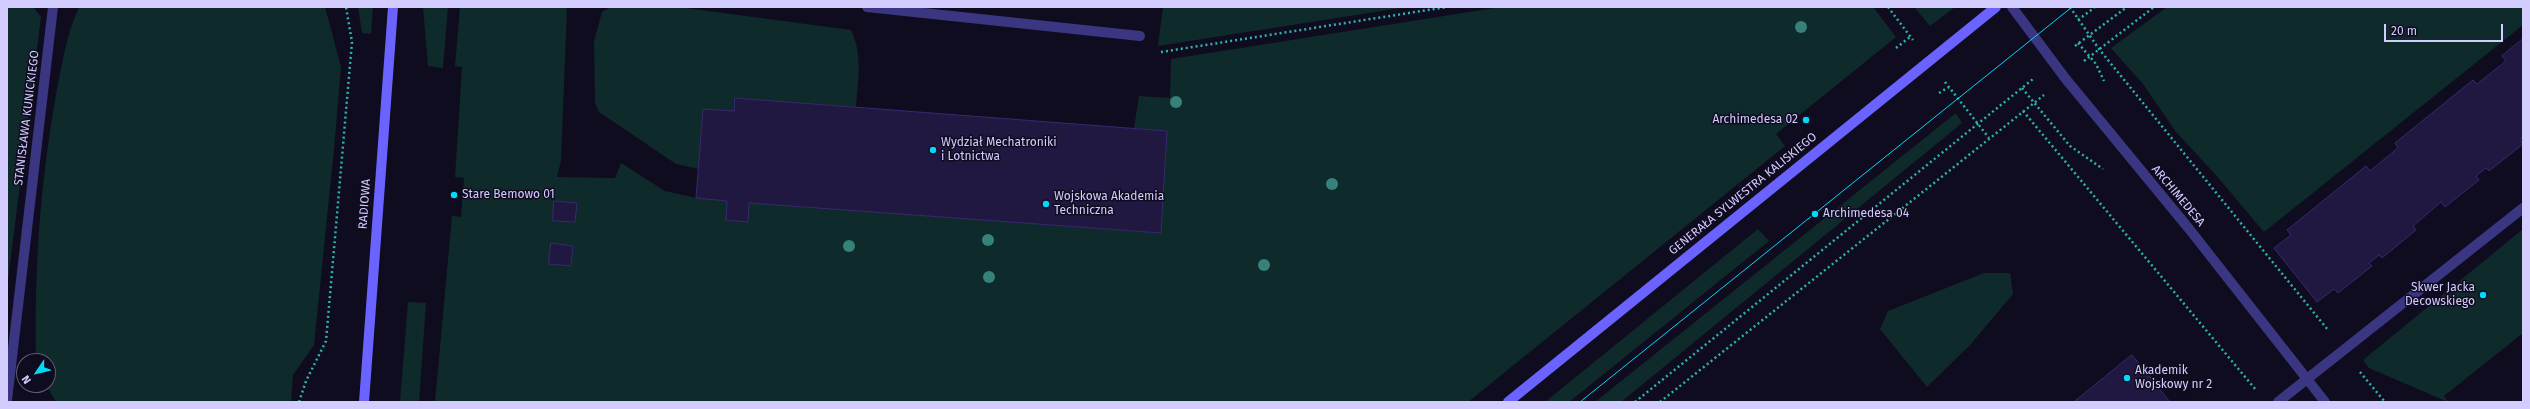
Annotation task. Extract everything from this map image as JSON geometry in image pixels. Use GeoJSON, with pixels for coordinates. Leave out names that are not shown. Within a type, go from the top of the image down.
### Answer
{"type":"FeatureCollection","features":[{"type":"Feature","properties":{"kind":"street","name":"STANISŁAWA KUNICKIEGO"},"geometry":{"type":"LineString","coordinates":[[7,400],[53,7]]}},
{"type":"Feature","properties":{"kind":"street","name":"RADIOWA"},"geometry":{"type":"LineString","coordinates":[[364,402],[393,7]]}},
{"type":"Feature","properties":{"kind":"street"},"geometry":{"type":"LineString","coordinates":[[867,7],[950,11],[1140,36]]}},
{"type":"Feature","properties":{"kind":"street","name":"GENERAŁA SYLWESTRA KALISKIEGO"},"geometry":{"type":"LineString","coordinates":[[1508,402],[1996,7]]}},
{"type":"Feature","properties":{"kind":"street","name":"ARCHIMEDESA"},"geometry":{"type":"LineString","coordinates":[[2012,7],[2064,78],[2190,230],[2325,402]]}},
{"type":"Feature","properties":{"kind":"street"},"geometry":{"type":"LineString","coordinates":[[2278,402],[2523,208]]}},
{"type":"Feature","properties":{"kind":"path"},"geometry":{"type":"LineString","coordinates":[[299,402],[306,381],[326,341],[352,42],[346,7]]}},
{"type":"Feature","properties":{"kind":"path"},"geometry":{"type":"LineString","coordinates":[[1140,36],[1153,52],[1168,53],[1447,7]]}},
{"type":"Feature","properties":{"kind":"path"},"geometry":{"type":"LineString","coordinates":[[2070,7],[2099,49],[2385,402]]}},
{"type":"Feature","properties":{"kind":"path"},"geometry":{"type":"LineString","coordinates":[[2078,20],[2095,7]]}},
{"type":"Feature","properties":{"kind":"path"},"geometry":{"type":"LineString","coordinates":[[1634,402],[1896,188],[2089,35],[2127,7]]}},
{"type":"Feature","properties":{"kind":"path"},"geometry":{"type":"LineString","coordinates":[[1660,402],[2099,49],[2154,7]]}},
{"type":"Feature","properties":{"kind":"path"},"geometry":{"type":"LineString","coordinates":[[1896,48],[1910,36]]}},
{"type":"Feature","properties":{"kind":"path"},"geometry":{"type":"LineString","coordinates":[[1940,93],[1949,87]]}},
{"type":"Feature","properties":{"kind":"path"},"geometry":{"type":"LineString","coordinates":[[2023,111],[2261,396]]}},
{"type":"Feature","properties":{"kind":"green space"},"geometry":{"type":"Polygon","coordinates":[[[7,7],[33,7],[41,17],[7,288],[7,7]]]}},
{"type":"Feature","properties":{"kind":"green space"},"geometry":{"type":"Polygon","coordinates":[[[79,7],[325,7],[341,67],[334,149],[314,345],[293,375],[291,402],[56,402],[51,393],[56,393],[56,353],[36,353],[36,294],[39,228],[50,128],[62,61],[79,7]]]}},
{"type":"Feature","properties":{"kind":"green space"},"geometry":{"type":"Polygon","coordinates":[[[358,7],[373,7],[371,34],[362,33],[358,7]]]}},
{"type":"Feature","properties":{"kind":"green space"},"geometry":{"type":"Polygon","coordinates":[[[423,7],[448,7],[443,68],[428,66],[423,7]]]}},
{"type":"Feature","properties":{"kind":"green space","name":"Wojskowa Akademia Techniczna"},"geometry":{"type":"Polygon","coordinates":[[[460,7],[567,7],[561,161],[557,177],[615,178],[621,163],[665,191],[696,198],[727,201],[726,220],[748,222],[749,203],[1160,233],[1167,131],[1134,128],[1139,96],[1170,98],[1171,59],[1501,7],[1873,7],[1896,37],[1776,134],[1785,146],[1468,402],[435,402],[452,216],[461,217],[464,178],[455,177],[462,67],[455,66],[460,7]]]}},
{"type":"Feature","properties":{"kind":"green space"},"geometry":{"type":"Polygon","coordinates":[[[610,7],[678,7],[851,30],[855,39],[859,68],[856,107],[735,98],[734,111],[699,169],[676,164],[599,112],[595,103],[594,41],[602,12],[610,7]]]}},
{"type":"Feature","properties":{"kind":"green space"},"geometry":{"type":"Polygon","coordinates":[[[1163,7],[1407,7],[1158,46],[1163,7]]]}},
{"type":"Feature","properties":{"kind":"green space"},"geometry":{"type":"Polygon","coordinates":[[[1914,7],[1955,7],[1930,26],[1914,7]]]}},
{"type":"Feature","properties":{"kind":"green space"},"geometry":{"type":"Polygon","coordinates":[[[2167,7],[2523,7],[2523,25],[2264,232],[2216,175],[2176,132],[2143,84],[2111,48],[2167,7]]]}},
{"type":"Feature","properties":{"kind":"green space"},"geometry":{"type":"Polygon","coordinates":[[[1956,113],[1962,123],[1621,402],[1595,402],[1956,113]]]}},
{"type":"Feature","properties":{"kind":"green space"},"geometry":{"type":"Polygon","coordinates":[[[1758,229],[1769,241],[1569,402],[1545,402],[1758,229]]]}},
{"type":"Feature","properties":{"kind":"green space","name":"Skwer Jacka Decowskiego"},"geometry":{"type":"Polygon","coordinates":[[[2523,229],[2523,333],[2444,396],[2448,402],[2369,368],[2363,360],[2523,229]]]}},
{"type":"Feature","properties":{"kind":"green space"},"geometry":{"type":"Polygon","coordinates":[[[1984,273],[2010,273],[2013,294],[1970,345],[1927,387],[1880,329],[1888,311],[1984,273]]]}},
{"type":"Feature","properties":{"kind":"green space"},"geometry":{"type":"Polygon","coordinates":[[[408,302],[426,303],[419,402],[400,402],[408,302]]]}},
{"type":"Feature","properties":{"kind":"building"},"geometry":{"type":"Polygon","coordinates":[[[2523,39],[2523,136],[2520,139],[2523,144],[2489,171],[2486,168],[2476,176],[2479,180],[2445,207],[2441,202],[2413,226],[2416,230],[2382,258],[2379,255],[2369,263],[2372,266],[2338,293],[2334,289],[2317,302],[2274,248],[2291,235],[2287,230],[2366,166],[2370,171],[2398,148],[2395,143],[2473,80],[2477,84],[2506,61],[2502,56],[2523,39]]]}},
{"type":"Feature","properties":{"kind":"building","name":"Wydział Mechatroniki i Lotnictwa"},"geometry":{"type":"Polygon","coordinates":[[[735,98],[1167,131],[1161,233],[749,203],[748,222],[726,220],[727,201],[696,198],[703,109],[734,111],[735,98]]]}},
{"type":"Feature","properties":{"kind":"building"},"geometry":{"type":"Polygon","coordinates":[[[554,201],[577,203],[575,222],[553,221],[554,201]]]}},
{"type":"Feature","properties":{"kind":"building"},"geometry":{"type":"Polygon","coordinates":[[[551,243],[573,246],[571,266],[549,264],[551,243]]]}},
{"type":"Feature","properties":{"kind":"building","name":"Akademik Wojskowy nr 2"},"geometry":{"type":"Polygon","coordinates":[[[2132,355],[2170,402],[2074,402],[2132,355]]]}},
{"type":"Feature","properties":{"kind":"tram line"},"geometry":{"type":"LineString","coordinates":[[1580,402],[2072,7]]}},
{"type":"Feature","properties":{"kind":"place","name":"Archimedesa 02"},"geometry":{"type":"Point","coordinates":[1806,120]}},
{"type":"Feature","properties":{"kind":"place","name":"Wydział Mechatroniki i Lotnictwa"},"geometry":{"type":"Point","coordinates":[933,150]}},
{"type":"Feature","properties":{"kind":"place","name":"Stare Bemowo 01"},"geometry":{"type":"Point","coordinates":[454,195]}},
{"type":"Feature","properties":{"kind":"place","name":"Wojskowa Akademia Techniczna"},"geometry":{"type":"Point","coordinates":[1046,204]}},
{"type":"Feature","properties":{"kind":"place","name":"Archimedesa 04"},"geometry":{"type":"Point","coordinates":[1815,214]}},
{"type":"Feature","properties":{"kind":"place","name":"Skwer Jacka Decowskiego"},"geometry":{"type":"Point","coordinates":[2483,295]}},
{"type":"Feature","properties":{"kind":"place","name":"Akademik Wojskowy nr 2"},"geometry":{"type":"Point","coordinates":[2127,378]}}]}
